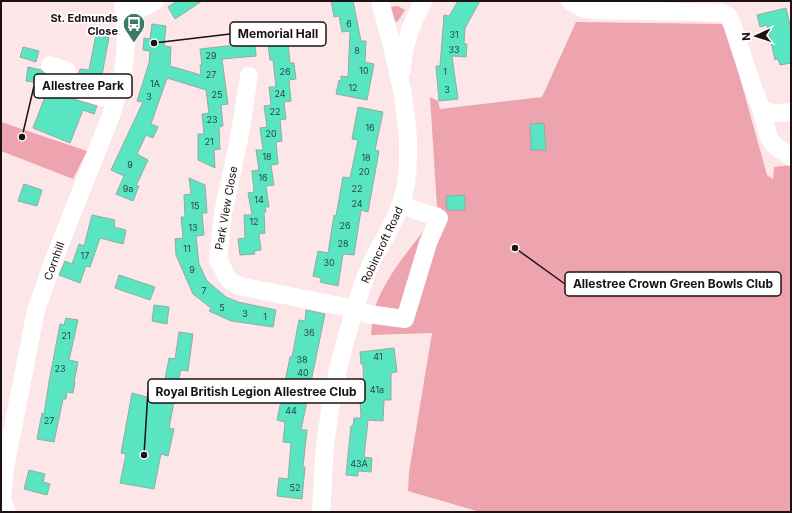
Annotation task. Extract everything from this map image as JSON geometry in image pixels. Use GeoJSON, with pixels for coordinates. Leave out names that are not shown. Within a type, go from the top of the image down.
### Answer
{"type":"FeatureCollection","features":[{"type":"Feature","properties":{"kind":"street"},"geometry":{"type":"LineString","coordinates":[[124,8],[148,5],[155,1]]}},
{"type":"Feature","properties":{"kind":"street","name":"Robincroft Road"},"geometry":{"type":"LineString","coordinates":[[321,512],[327,433],[336,383],[355,309],[370,267],[401,205],[406,182],[408,152],[401,85],[380,1]]}},
{"type":"Feature","properties":{"kind":"street"},"geometry":{"type":"LineString","coordinates":[[401,85],[405,42],[413,20],[423,1]]}},
{"type":"Feature","properties":{"kind":"street"},"geometry":{"type":"LineString","coordinates":[[570,1],[582,8],[594,10],[722,13],[728,16],[752,85],[762,108],[769,138],[775,146],[791,157]]}},
{"type":"Feature","properties":{"kind":"street","name":"Cornhill"},"geometry":{"type":"LineString","coordinates":[[7,512],[2,498],[5,468],[36,310],[56,254],[112,113],[122,77],[125,58],[126,41],[124,8]]}},
{"type":"Feature","properties":{"kind":"street"},"geometry":{"type":"LineString","coordinates":[[50,65],[66,70],[72,85],[76,89],[115,102]]}},
{"type":"Feature","properties":{"kind":"street","name":"Park View Close"},"geometry":{"type":"LineString","coordinates":[[249,76],[239,140],[223,213],[218,260],[229,280],[239,286],[355,309],[368,314],[405,319],[428,243],[438,218],[401,205]]}},
{"type":"Feature","properties":{"kind":"street"},"geometry":{"type":"LineString","coordinates":[[762,108],[767,112],[791,112]]}},
{"type":"Feature","properties":{"kind":"shaded area"},"geometry":{"type":"Polygon","coordinates":[[[398,6],[405,10],[398,21],[395,22],[390,7],[398,6]]]}},
{"type":"Feature","properties":{"kind":"shaded area"},"geometry":{"type":"Polygon","coordinates":[[[576,22],[725,24],[767,175],[773,179],[774,167],[791,165],[791,512],[480,512],[408,491],[409,472],[432,333],[371,335],[375,307],[388,281],[405,255],[442,208],[437,207],[430,97],[438,101],[440,109],[542,97],[576,22]]]}},
{"type":"Feature","properties":{"kind":"shaded area"},"geometry":{"type":"Polygon","coordinates":[[[1,122],[87,151],[73,179],[1,151],[1,122]]]}},
{"type":"Feature","properties":{"kind":"building"},"geometry":{"type":"Polygon","coordinates":[[[177,1],[202,1],[175,19],[168,7],[177,1]]]}},
{"type":"Feature","properties":{"kind":"building"},"geometry":{"type":"Polygon","coordinates":[[[331,1],[353,1],[361,41],[366,41],[365,62],[374,64],[367,100],[336,94],[339,80],[341,81],[341,76],[348,77],[350,31],[342,32],[339,16],[334,17],[331,1]]]}},
{"type":"Feature","properties":{"kind":"building"},"geometry":{"type":"Polygon","coordinates":[[[458,1],[480,1],[465,28],[464,44],[467,44],[466,57],[452,56],[458,99],[439,101],[436,66],[440,66],[444,15],[449,16],[458,1]]]}},
{"type":"Feature","properties":{"kind":"building"},"geometry":{"type":"Polygon","coordinates":[[[786,8],[791,29],[791,63],[780,65],[778,59],[775,60],[767,25],[760,27],[757,15],[786,8]]]}},
{"type":"Feature","properties":{"kind":"building"},"geometry":{"type":"Polygon","coordinates":[[[152,24],[166,26],[164,46],[171,47],[170,66],[201,75],[200,65],[202,65],[200,49],[235,45],[234,42],[255,40],[256,56],[222,59],[228,104],[221,105],[223,126],[219,127],[220,149],[214,150],[215,168],[198,160],[198,134],[204,134],[202,114],[209,113],[206,90],[167,78],[151,124],[158,127],[153,138],[146,135],[137,154],[148,160],[136,186],[139,186],[133,201],[116,194],[124,176],[111,170],[143,102],[137,101],[149,63],[150,51],[143,50],[144,38],[150,39],[152,24]]]}},
{"type":"Feature","properties":{"kind":"building"},"geometry":{"type":"Polygon","coordinates":[[[96,34],[109,38],[100,85],[82,80],[79,73],[80,69],[89,70],[96,34]]]}},
{"type":"Feature","properties":{"kind":"building"},"geometry":{"type":"Polygon","coordinates":[[[288,42],[290,63],[294,63],[296,79],[289,80],[291,101],[284,102],[286,119],[280,120],[282,141],[276,142],[278,164],[271,165],[274,185],[266,186],[269,207],[265,207],[266,212],[264,212],[265,233],[259,234],[261,250],[254,251],[255,254],[240,255],[238,239],[245,238],[244,215],[252,215],[248,193],[254,192],[252,171],[259,170],[256,150],[263,150],[260,128],[267,127],[264,106],[271,105],[269,87],[276,87],[273,60],[270,60],[268,44],[288,42]]]}},
{"type":"Feature","properties":{"kind":"building"},"geometry":{"type":"Polygon","coordinates":[[[23,47],[39,51],[36,62],[20,57],[23,47]]]}},
{"type":"Feature","properties":{"kind":"building"},"geometry":{"type":"Polygon","coordinates":[[[28,67],[41,70],[47,75],[58,79],[64,92],[73,99],[97,106],[94,114],[83,110],[70,143],[33,128],[48,89],[44,89],[45,84],[26,81],[28,67]]]}},
{"type":"Feature","properties":{"kind":"building"},"geometry":{"type":"Polygon","coordinates":[[[358,107],[383,112],[375,150],[379,151],[368,212],[361,210],[354,255],[343,254],[338,286],[320,282],[321,278],[313,276],[318,251],[328,253],[334,215],[336,216],[343,177],[350,178],[358,140],[352,139],[358,107]]]}},
{"type":"Feature","properties":{"kind":"building"},"geometry":{"type":"Polygon","coordinates":[[[544,123],[546,150],[531,150],[530,124],[544,123]]]}},
{"type":"Feature","properties":{"kind":"building"},"geometry":{"type":"Polygon","coordinates":[[[189,178],[205,185],[207,213],[202,213],[204,235],[196,236],[199,264],[207,281],[226,297],[238,302],[276,310],[273,327],[231,321],[209,311],[211,308],[193,294],[176,255],[175,239],[183,238],[181,217],[185,217],[184,195],[191,194],[189,178]]]}},
{"type":"Feature","properties":{"kind":"building"},"geometry":{"type":"Polygon","coordinates":[[[24,184],[42,190],[37,206],[18,201],[24,184]]]}},
{"type":"Feature","properties":{"kind":"building"},"geometry":{"type":"Polygon","coordinates":[[[465,195],[465,210],[447,210],[446,196],[465,195]]]}},
{"type":"Feature","properties":{"kind":"building"},"geometry":{"type":"Polygon","coordinates":[[[92,215],[115,220],[114,227],[126,230],[123,244],[100,238],[90,267],[86,266],[80,283],[59,275],[65,261],[72,264],[79,244],[84,246],[92,215]]]}},
{"type":"Feature","properties":{"kind":"building"},"geometry":{"type":"Polygon","coordinates":[[[119,275],[155,287],[150,300],[115,288],[119,275]]]}},
{"type":"Feature","properties":{"kind":"building"},"geometry":{"type":"Polygon","coordinates":[[[154,305],[169,307],[167,324],[152,321],[154,305]]]}},
{"type":"Feature","properties":{"kind":"building"},"geometry":{"type":"Polygon","coordinates":[[[306,310],[325,314],[301,430],[307,430],[303,467],[305,467],[302,499],[277,496],[279,478],[288,479],[291,443],[283,442],[285,422],[277,420],[299,320],[305,321],[306,310]]]}},
{"type":"Feature","properties":{"kind":"building"},"geometry":{"type":"Polygon","coordinates":[[[66,318],[78,320],[69,360],[78,362],[73,393],[67,392],[66,399],[63,399],[54,442],[37,439],[42,413],[44,414],[60,324],[64,325],[66,318]]]}},
{"type":"Feature","properties":{"kind":"building"},"geometry":{"type":"Polygon","coordinates":[[[179,332],[193,334],[188,371],[181,370],[175,396],[169,428],[174,429],[168,456],[161,454],[154,489],[120,483],[126,454],[121,453],[132,393],[161,401],[169,358],[175,359],[179,332]]]}},
{"type":"Feature","properties":{"kind":"building"},"geometry":{"type":"Polygon","coordinates":[[[394,348],[397,372],[391,373],[391,400],[384,400],[383,421],[368,420],[364,457],[372,458],[371,472],[358,471],[358,476],[346,475],[351,426],[353,426],[354,418],[361,418],[360,399],[364,399],[363,364],[361,364],[360,352],[394,348]]]}},
{"type":"Feature","properties":{"kind":"building"},"geometry":{"type":"Polygon","coordinates":[[[29,470],[45,474],[43,482],[50,484],[47,495],[24,489],[29,470]]]}},
{"type":"Feature","properties":{"kind":"place","name":"Memorial Hall"},"geometry":{"type":"Point","coordinates":[154,43]}},
{"type":"Feature","properties":{"kind":"place","name":"St. Edmunds Close"},"geometry":{"type":"Point","coordinates":[134,44]}},
{"type":"Feature","properties":{"kind":"place","name":"Allestree Park"},"geometry":{"type":"Point","coordinates":[22,137]}},
{"type":"Feature","properties":{"kind":"place","name":"Allestree Crown Green Bowls Club"},"geometry":{"type":"Point","coordinates":[515,248]}},
{"type":"Feature","properties":{"kind":"place","name":"Royal British Legion Allestree Club"},"geometry":{"type":"Point","coordinates":[144,455]}}]}
